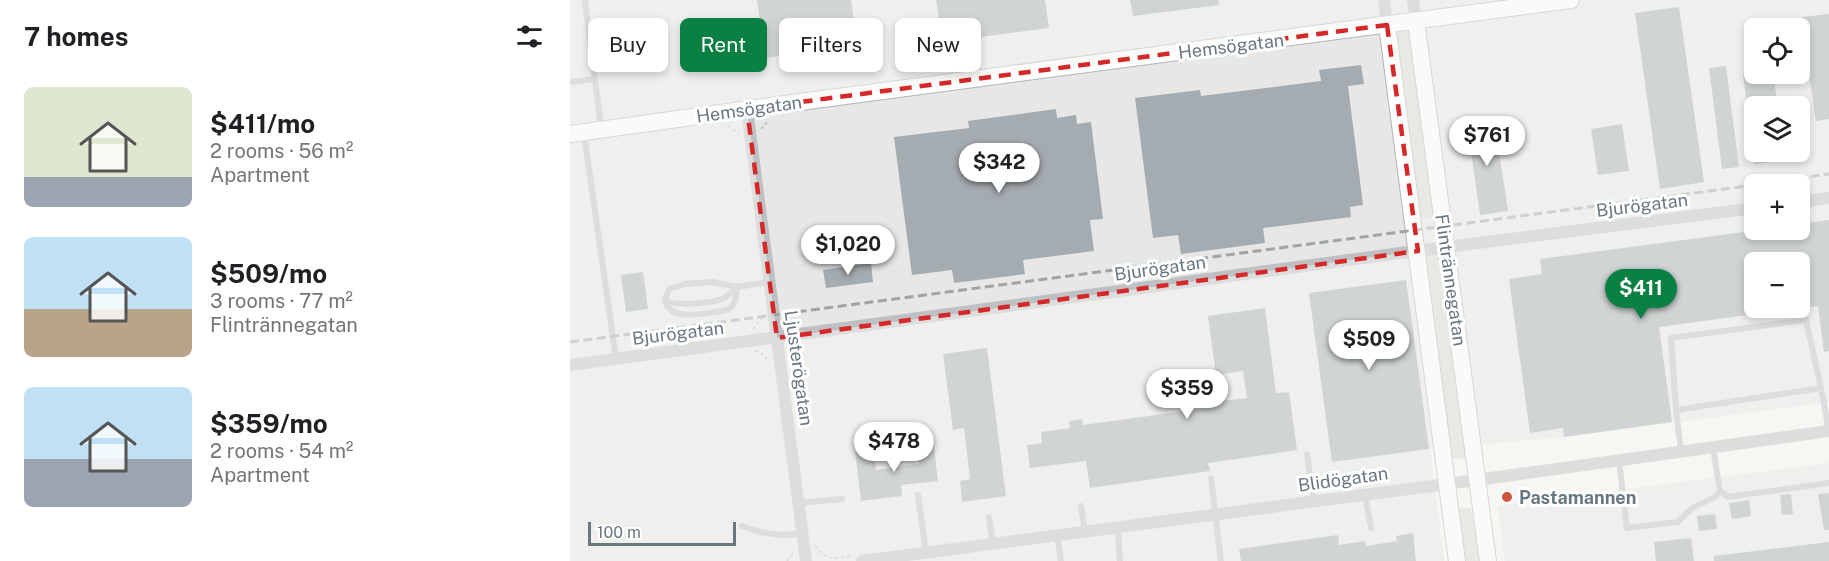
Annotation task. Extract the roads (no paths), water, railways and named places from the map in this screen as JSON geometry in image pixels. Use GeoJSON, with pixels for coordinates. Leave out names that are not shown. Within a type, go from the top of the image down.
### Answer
{"type":"FeatureCollection","features":[{"type":"Feature","properties":{"kind":"street","name":"Flintrännegatan"},"geometry":{"type":"LineString","coordinates":[[1384,0],[1457,561]]}},
{"type":"Feature","properties":{"kind":"street","name":"Flintrännegatan"},"geometry":{"type":"LineString","coordinates":[[1413,0],[1488,561]]}},
{"type":"Feature","properties":{"kind":"street","name":"Hemsögatan"},"geometry":{"type":"LineString","coordinates":[[577,133],[1571,0]]}},
{"type":"Feature","properties":{"kind":"street","name":"Ljusterögatan"},"geometry":{"type":"LineString","coordinates":[[747,109],[799,503],[798,534],[806,561]]}},
{"type":"Feature","properties":{"kind":"street"},"geometry":{"type":"LineString","coordinates":[[1810,201],[1829,198]]}},
{"type":"Feature","properties":{"kind":"street","name":"Bjurögatan"},"geometry":{"type":"LineString","coordinates":[[570,365],[1744,209]]}},
{"type":"Feature","properties":{"kind":"street","name":"Blidögatan"},"geometry":{"type":"LineString","coordinates":[[860,558],[899,559],[926,552],[1448,484],[1829,431]]}},
{"type":"Feature","properties":{"kind":"lane"},"geometry":{"type":"LineString","coordinates":[[585,0],[601,129]]}},
{"type":"Feature","properties":{"kind":"lane"},"geometry":{"type":"LineString","coordinates":[[570,82],[594,79]]}},
{"type":"Feature","properties":{"kind":"lane"},"geometry":{"type":"LineString","coordinates":[[577,133],[616,359]]}},
{"type":"Feature","properties":{"kind":"lane"},"geometry":{"type":"LineString","coordinates":[[737,287],[734,303],[729,310],[697,315],[682,314],[671,310],[666,305],[665,300],[669,289],[685,284],[712,282],[737,287],[770,282]]}},
{"type":"Feature","properties":{"kind":"lane"},"geometry":{"type":"LineString","coordinates":[[665,300],[669,303],[686,304],[723,299],[737,287]]}},
{"type":"Feature","properties":{"kind":"lane"},"geometry":{"type":"LineString","coordinates":[[1681,452],[1671,338],[1806,320],[1829,431]]}},
{"type":"Feature","properties":{"kind":"lane"},"geometry":{"type":"LineString","coordinates":[[1676,410],[1821,388]]}},
{"type":"Feature","properties":{"kind":"lane"},"geometry":{"type":"LineString","coordinates":[[1619,460],[1627,528],[1678,522],[1686,513],[1700,504],[1716,498],[1720,491],[1713,448]]}},
{"type":"Feature","properties":{"kind":"lane"},"geometry":{"type":"LineString","coordinates":[[1307,454],[1314,501]]}},
{"type":"Feature","properties":{"kind":"lane"},"geometry":{"type":"LineString","coordinates":[[1211,478],[1221,561]]}},
{"type":"Feature","properties":{"kind":"lane"},"geometry":{"type":"LineString","coordinates":[[1720,491],[1728,497],[1829,483]]}},
{"type":"Feature","properties":{"kind":"lane"},"geometry":{"type":"LineString","coordinates":[[1364,494],[1371,528]]}},
{"type":"Feature","properties":{"kind":"lane"},"geometry":{"type":"LineString","coordinates":[[918,495],[926,552]]}},
{"type":"Feature","properties":{"kind":"lane"},"geometry":{"type":"LineString","coordinates":[[799,503],[842,498]]}},
{"type":"Feature","properties":{"kind":"lane"},"geometry":{"type":"LineString","coordinates":[[1082,506],[1085,531]]}},
{"type":"Feature","properties":{"kind":"lane"},"geometry":{"type":"LineString","coordinates":[[989,517],[993,544]]}},
{"type":"Feature","properties":{"kind":"lane"},"geometry":{"type":"LineString","coordinates":[[742,526],[770,534],[798,534]]}},
{"type":"Feature","properties":{"kind":"lane"},"geometry":{"type":"LineString","coordinates":[[1118,527],[1120,561]]}},
{"type":"Feature","properties":{"kind":"lane"},"geometry":{"type":"LineString","coordinates":[[1057,536],[1060,561]]}},
{"type":"Feature","properties":{"kind":"railway"},"geometry":{"type":"LineString","coordinates":[[1810,177],[1829,174]]}},
{"type":"Feature","properties":{"kind":"railway"},"geometry":{"type":"LineString","coordinates":[[570,342],[1744,186]]}},
{"type":"Feature","properties":{"kind":"place","name":"Pastamannen"},"geometry":{"type":"Point","coordinates":[1507,497]}}]}
